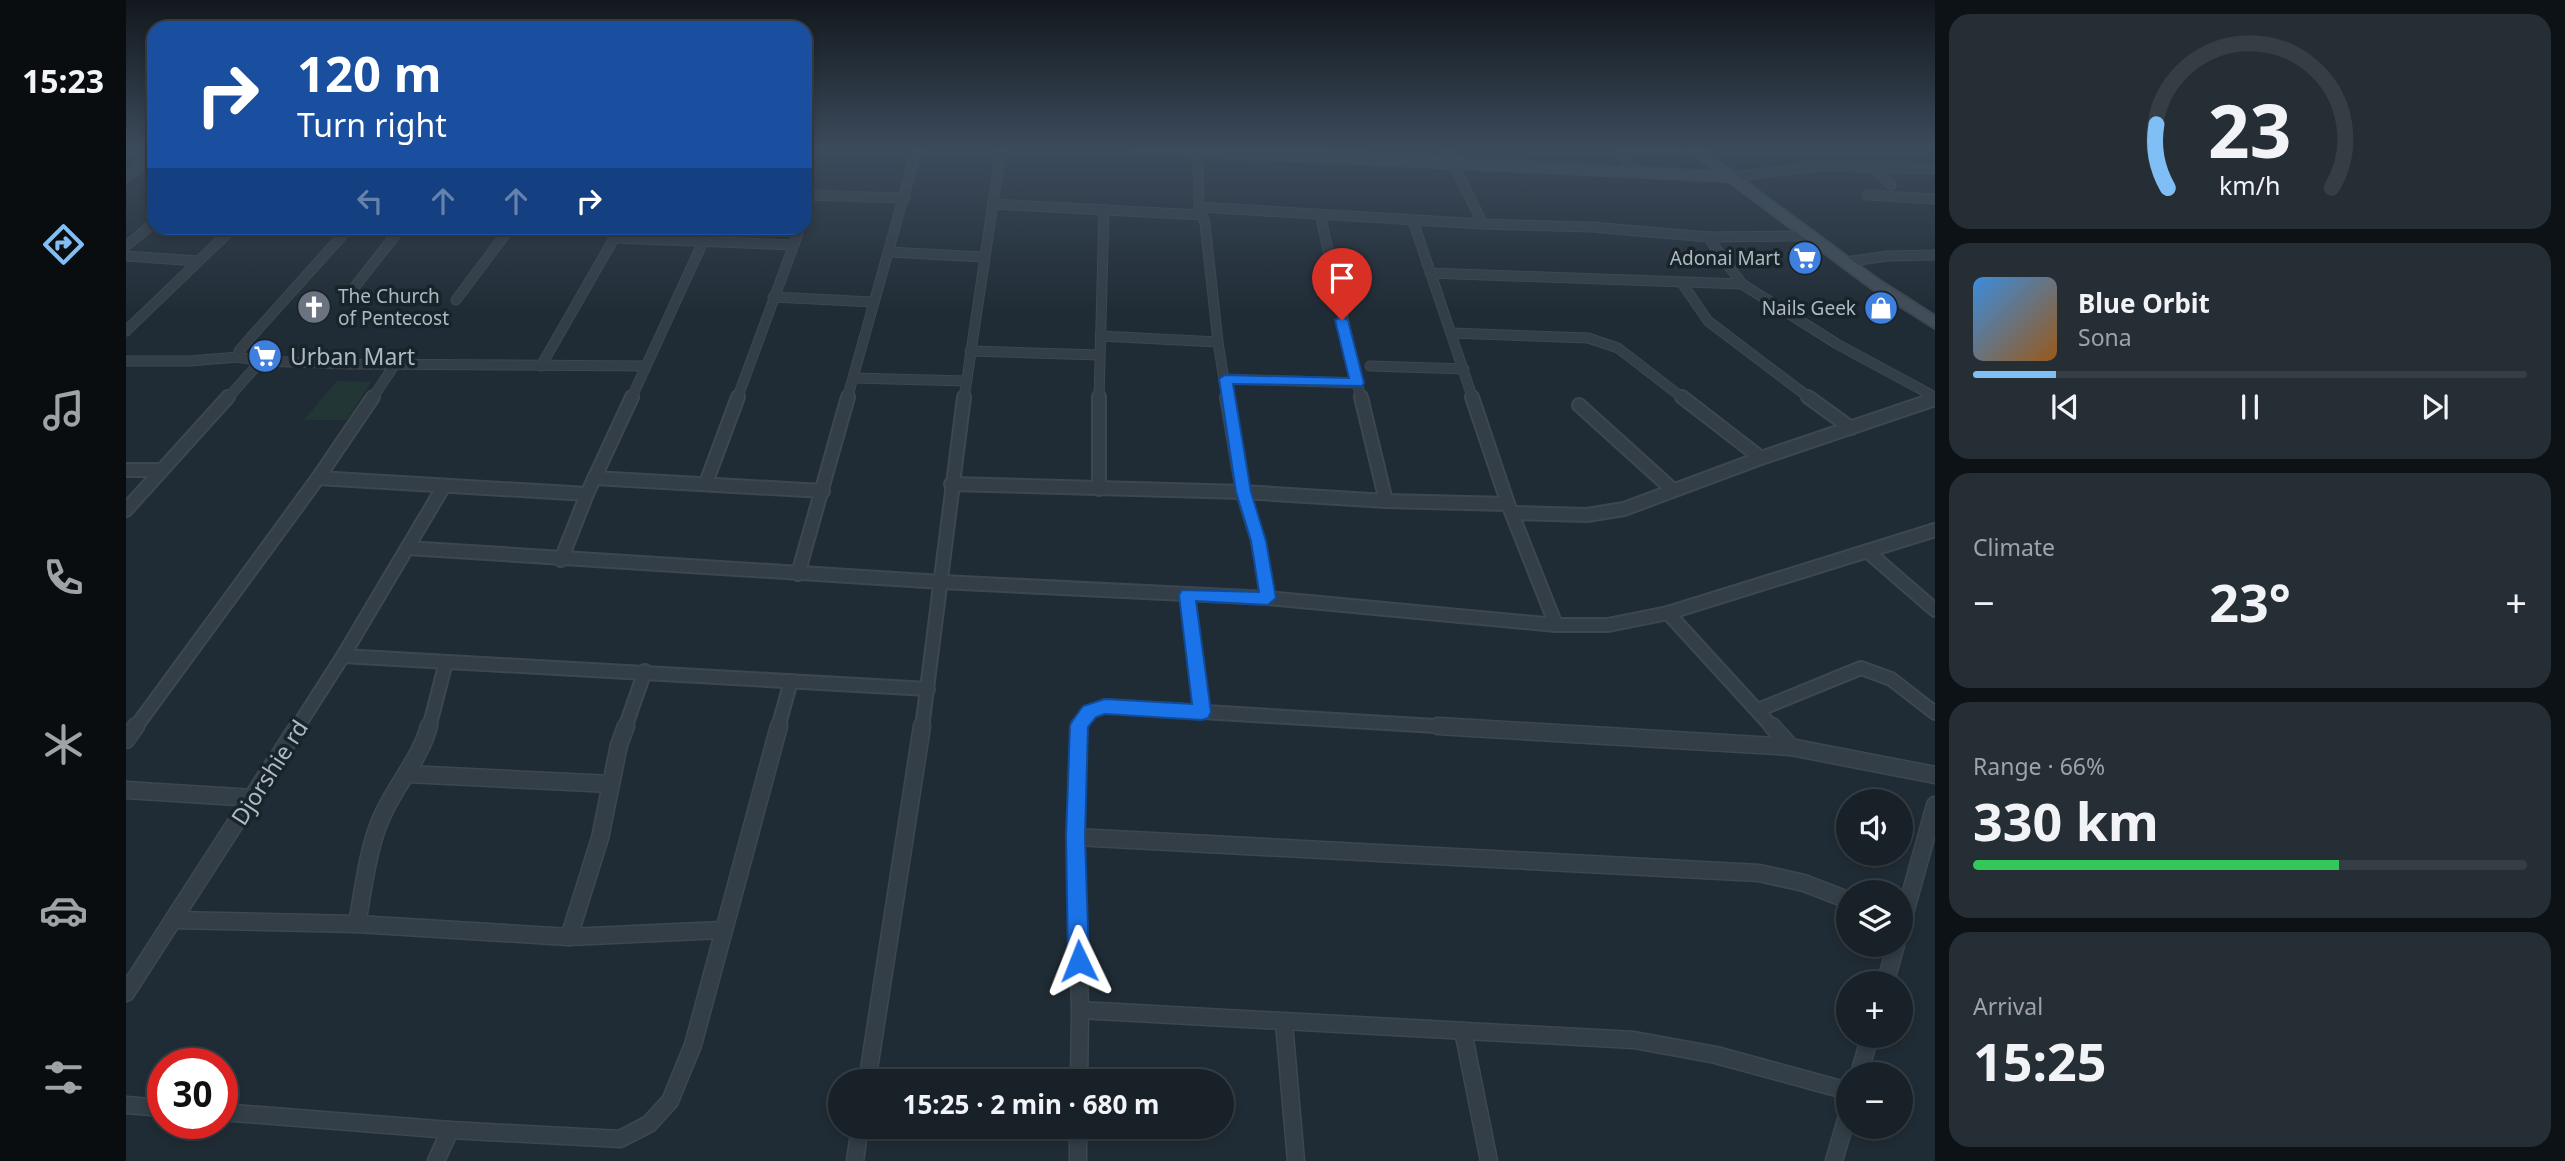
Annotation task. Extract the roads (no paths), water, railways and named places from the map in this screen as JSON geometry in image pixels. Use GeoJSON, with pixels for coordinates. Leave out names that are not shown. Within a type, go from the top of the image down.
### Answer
{"type":"FeatureCollection","features":[{"type":"Feature","properties":{"kind":"street"},"geometry":{"type":"LineString","coordinates":[[798,574],[873,302],[903,203]]}},
{"type":"Feature","properties":{"kind":"street"},"geometry":{"type":"LineString","coordinates":[[1199,203],[1205,223],[1218,342],[1243,492],[1258,541],[1268,598]]}},
{"type":"Feature","properties":{"kind":"street"},"geometry":{"type":"LineString","coordinates":[[1473,203],[1483,224]]}},
{"type":"Feature","properties":{"kind":"street"},"geometry":{"type":"LineString","coordinates":[[1767,203],[1846,262],[1932,318]]}},
{"type":"Feature","properties":{"kind":"street"},"geometry":{"type":"LineString","coordinates":[[869,1069],[928,688],[951,484],[992,204],[1320,214],[1483,224],[1592,227],[1708,237],[1811,236]]}},
{"type":"Feature","properties":{"kind":"street"},"geometry":{"type":"LineString","coordinates":[[1099,489],[1099,355],[1104,209]]}},
{"type":"Feature","properties":{"kind":"street"},"geometry":{"type":"LineString","coordinates":[[1320,214],[1386,501]]}},
{"type":"Feature","properties":{"kind":"street"},"geometry":{"type":"LineString","coordinates":[[1413,220],[1510,508],[1556,625]]}},
{"type":"Feature","properties":{"kind":"street"},"geometry":{"type":"LineString","coordinates":[[126,247],[147,229]]}},
{"type":"Feature","properties":{"kind":"street"},"geometry":{"type":"LineString","coordinates":[[126,331],[226,235]]}},
{"type":"Feature","properties":{"kind":"street"},"geometry":{"type":"LineString","coordinates":[[238,357],[239,351],[251,337],[343,235]]}},
{"type":"Feature","properties":{"kind":"street"},"geometry":{"type":"LineString","coordinates":[[350,293],[395,235]]}},
{"type":"Feature","properties":{"kind":"street"},"geometry":{"type":"LineString","coordinates":[[456,300],[505,235]]}},
{"type":"Feature","properties":{"kind":"street"},"geometry":{"type":"LineString","coordinates":[[541,366],[615,235]]}},
{"type":"Feature","properties":{"kind":"street"},"geometry":{"type":"LineString","coordinates":[[706,483],[798,235]]}},
{"type":"Feature","properties":{"kind":"street"},"geometry":{"type":"LineString","coordinates":[[1708,237],[1742,284],[1768,302],[1935,398]]}},
{"type":"Feature","properties":{"kind":"street"},"geometry":{"type":"LineString","coordinates":[[613,238],[794,245]]}},
{"type":"Feature","properties":{"kind":"street"},"geometry":{"type":"LineString","coordinates":[[561,560],[594,478],[703,242]]}},
{"type":"Feature","properties":{"kind":"street"},"geometry":{"type":"LineString","coordinates":[[888,252],[984,257]]}},
{"type":"Feature","properties":{"kind":"street"},"geometry":{"type":"LineString","coordinates":[[1846,262],[1886,256],[1935,255]]}},
{"type":"Feature","properties":{"kind":"street"},"geometry":{"type":"LineString","coordinates":[[126,256],[198,261]]}},
{"type":"Feature","properties":{"kind":"street"},"geometry":{"type":"LineString","coordinates":[[1430,273],[1742,284]]}},
{"type":"Feature","properties":{"kind":"street"},"geometry":{"type":"LineString","coordinates":[[1682,283],[1708,321],[1727,338],[1851,428]]}},
{"type":"Feature","properties":{"kind":"street"},"geometry":{"type":"LineString","coordinates":[[773,297],[873,302]]}},
{"type":"Feature","properties":{"kind":"street"},"geometry":{"type":"LineString","coordinates":[[1452,333],[1588,338],[1603,341],[1618,348],[1761,457]]}},
{"type":"Feature","properties":{"kind":"street"},"geometry":{"type":"LineString","coordinates":[[1100,336],[1218,342]]}},
{"type":"Feature","properties":{"kind":"street"},"geometry":{"type":"LineString","coordinates":[[970,351],[1099,355]]}},
{"type":"Feature","properties":{"kind":"street"},"geometry":{"type":"LineString","coordinates":[[126,361],[190,361],[238,357],[261,361],[395,364],[645,366]]}},
{"type":"Feature","properties":{"kind":"street"},"geometry":{"type":"LineString","coordinates":[[126,510],[261,361]]}},
{"type":"Feature","properties":{"kind":"street"},"geometry":{"type":"LineString","coordinates":[[126,740],[318,478],[395,364]]}},
{"type":"Feature","properties":{"kind":"street"},"geometry":{"type":"LineString","coordinates":[[1370,366],[1464,369]]}},
{"type":"Feature","properties":{"kind":"street"},"geometry":{"type":"LineString","coordinates":[[854,378],[966,381]]}},
{"type":"Feature","properties":{"kind":"street"},"geometry":{"type":"LineString","coordinates":[[1225,379],[1357,383]]}},
{"type":"Feature","properties":{"kind":"street"},"geometry":{"type":"LineString","coordinates":[[951,484],[1243,492],[1607,513],[1935,398]]}},
{"type":"Feature","properties":{"kind":"street"},"geometry":{"type":"LineString","coordinates":[[1579,405],[1673,490]]}},
{"type":"Feature","properties":{"kind":"street"},"geometry":{"type":"LineString","coordinates":[[126,470],[161,470]]}},
{"type":"Feature","properties":{"kind":"street"},"geometry":{"type":"LineString","coordinates":[[318,478],[587,494]]}},
{"type":"Feature","properties":{"kind":"street"},"geometry":{"type":"LineString","coordinates":[[594,478],[823,491]]}},
{"type":"Feature","properties":{"kind":"street","name":"Djorshie rd"},"geometry":{"type":"LineString","coordinates":[[126,993],[343,656],[444,486]]}},
{"type":"Feature","properties":{"kind":"street"},"geometry":{"type":"LineString","coordinates":[[407,548],[798,574],[1268,598],[1556,625],[1608,625],[1668,613],[1935,530]]}},
{"type":"Feature","properties":{"kind":"street"},"geometry":{"type":"LineString","coordinates":[[1867,551],[1935,610]]}},
{"type":"Feature","properties":{"kind":"street"},"geometry":{"type":"LineString","coordinates":[[1187,595],[1202,712]]}},
{"type":"Feature","properties":{"kind":"street"},"geometry":{"type":"LineString","coordinates":[[1668,613],[1791,747]]}},
{"type":"Feature","properties":{"kind":"street"},"geometry":{"type":"LineString","coordinates":[[343,656],[928,688]]}},
{"type":"Feature","properties":{"kind":"street"},"geometry":{"type":"LineString","coordinates":[[357,923],[374,838],[384,810],[408,774],[431,727],[446,662]]}},
{"type":"Feature","properties":{"kind":"street"},"geometry":{"type":"LineString","coordinates":[[1758,710],[1861,668],[1874,670],[1885,676],[1935,713]]}},
{"type":"Feature","properties":{"kind":"street"},"geometry":{"type":"LineString","coordinates":[[569,937],[598,848],[619,745],[645,671]]}},
{"type":"Feature","properties":{"kind":"street"},"geometry":{"type":"LineString","coordinates":[[238,1113],[450,1130],[620,1139],[649,1124],[670,1101],[693,1045],[791,681]]}},
{"type":"Feature","properties":{"kind":"street"},"geometry":{"type":"LineString","coordinates":[[1079,1069],[1075,837],[1079,725],[1090,712],[1105,706],[1791,747],[1935,775]]}},
{"type":"Feature","properties":{"kind":"street"},"geometry":{"type":"LineString","coordinates":[[408,774],[611,784]]}},
{"type":"Feature","properties":{"kind":"street"},"geometry":{"type":"LineString","coordinates":[[126,790],[253,798]]}},
{"type":"Feature","properties":{"kind":"street"},"geometry":{"type":"LineString","coordinates":[[1913,882],[1935,805]]}},
{"type":"Feature","properties":{"kind":"street"},"geometry":{"type":"LineString","coordinates":[[1075,837],[1759,873],[1804,883],[1836,895]]}},
{"type":"Feature","properties":{"kind":"street"},"geometry":{"type":"LineString","coordinates":[[173,920],[357,923],[569,937],[722,930]]}},
{"type":"Feature","properties":{"kind":"street"},"geometry":{"type":"LineString","coordinates":[[1080,1010],[1633,1040],[1716,1055],[1836,1088]]}},
{"type":"Feature","properties":{"kind":"street"},"geometry":{"type":"LineString","coordinates":[[1284,1023],[1296,1161]]}},
{"type":"Feature","properties":{"kind":"street"},"geometry":{"type":"LineString","coordinates":[[1463,1031],[1489,1161]]}},
{"type":"Feature","properties":{"kind":"street"},"geometry":{"type":"LineString","coordinates":[[126,1105],[147,1107]]}},
{"type":"Feature","properties":{"kind":"street"},"geometry":{"type":"LineString","coordinates":[[436,1161],[450,1130]]}},
{"type":"Feature","properties":{"kind":"street"},"geometry":{"type":"LineString","coordinates":[[855,1161],[858,1139]]}},
{"type":"Feature","properties":{"kind":"street"},"geometry":{"type":"LineString","coordinates":[[1078,1139],[1078,1161]]}},
{"type":"Feature","properties":{"kind":"street"},"geometry":{"type":"LineString","coordinates":[[1834,1161],[1840,1139]]}},
{"type":"Feature","properties":{"kind":"place","name":"Adonai Mart"},"geometry":{"type":"Point","coordinates":[1805,258]}},
{"type":"Feature","properties":{"kind":"place","name":"The Church of Pentecost"},"geometry":{"type":"Point","coordinates":[314,307]}},
{"type":"Feature","properties":{"kind":"place","name":"Nails Geek"},"geometry":{"type":"Point","coordinates":[1881,308]}},
{"type":"Feature","properties":{"kind":"place","name":"Urban Mart"},"geometry":{"type":"Point","coordinates":[265,356]}}]}
